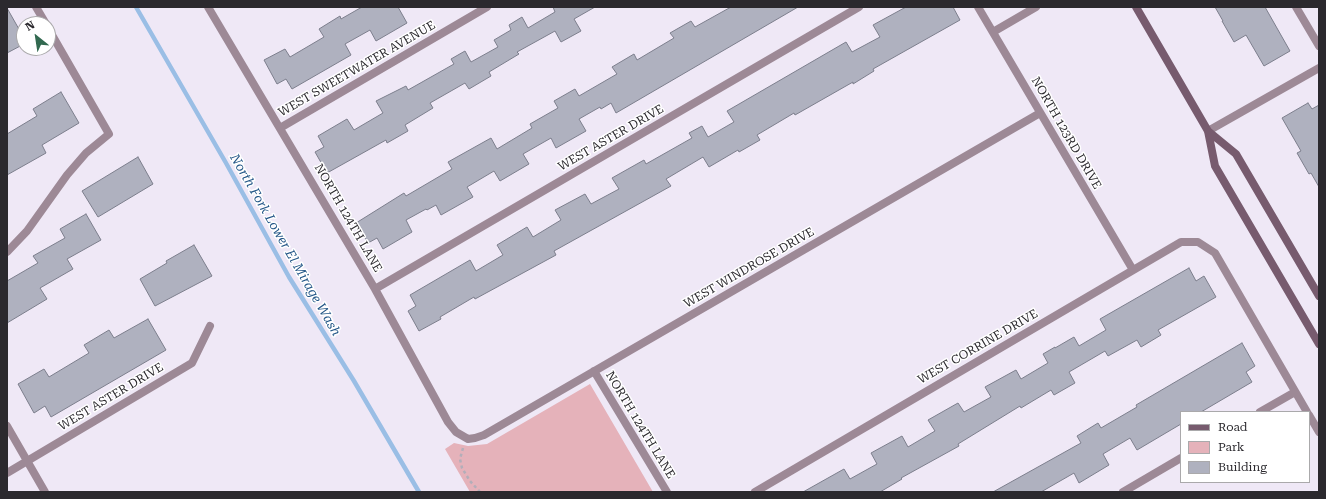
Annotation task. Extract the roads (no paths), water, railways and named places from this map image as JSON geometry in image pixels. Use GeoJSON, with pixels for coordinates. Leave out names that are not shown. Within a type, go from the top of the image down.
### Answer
{"type":"FeatureCollection","features":[{"type":"Feature","properties":{"kind":"main road"},"geometry":{"type":"LineString","coordinates":[[1136,7],[1208,131],[1215,166],[1319,344]]}},
{"type":"Feature","properties":{"kind":"main road"},"geometry":{"type":"LineString","coordinates":[[1208,131],[1236,154],[1319,296]]}},
{"type":"Feature","properties":{"kind":"street"},"geometry":{"type":"LineString","coordinates":[[36,7],[41,16]]}},
{"type":"Feature","properties":{"kind":"street","name":"NORTH 124TH LANE"},"geometry":{"type":"LineString","coordinates":[[208,7],[375,289],[448,422],[456,432],[468,439]]}},
{"type":"Feature","properties":{"kind":"street","name":"WEST SWEETWATER AVENUE"},"geometry":{"type":"LineString","coordinates":[[280,128],[487,7]]}},
{"type":"Feature","properties":{"kind":"street","name":"WEST ASTER DRIVE"},"geometry":{"type":"LineString","coordinates":[[375,289],[859,7]]}},
{"type":"Feature","properties":{"kind":"street","name":"NORTH 123RD DRIVE"},"geometry":{"type":"LineString","coordinates":[[978,7],[1133,270]]}},
{"type":"Feature","properties":{"kind":"street"},"geometry":{"type":"LineString","coordinates":[[993,32],[1036,7]]}},
{"type":"Feature","properties":{"kind":"street"},"geometry":{"type":"LineString","coordinates":[[1296,7],[1319,46]]}},
{"type":"Feature","properties":{"kind":"street"},"geometry":{"type":"LineString","coordinates":[[7,252],[27,231],[67,175],[86,152],[109,134],[56,42]]}},
{"type":"Feature","properties":{"kind":"street"},"geometry":{"type":"LineString","coordinates":[[1208,131],[1319,68]]}},
{"type":"Feature","properties":{"kind":"street","name":"WEST WINDROSE DRIVE"},"geometry":{"type":"LineString","coordinates":[[468,439],[484,435],[1040,113]]}},
{"type":"Feature","properties":{"kind":"street","name":"WEST CORRINE DRIVE"},"geometry":{"type":"LineString","coordinates":[[755,492],[1181,242],[1198,242],[1215,253],[1295,392]]}},
{"type":"Feature","properties":{"kind":"street","name":"WEST ASTER DRIVE"},"geometry":{"type":"LineString","coordinates":[[7,472],[192,363],[210,326]]}},
{"type":"Feature","properties":{"kind":"street","name":"NORTH 124TH LANE"},"geometry":{"type":"LineString","coordinates":[[594,371],[667,492]]}},
{"type":"Feature","properties":{"kind":"street"},"geometry":{"type":"LineString","coordinates":[[1262,411],[1295,392],[1306,411]]}},
{"type":"Feature","properties":{"kind":"street"},"geometry":{"type":"LineString","coordinates":[[1310,417],[1319,432]]}},
{"type":"Feature","properties":{"kind":"street"},"geometry":{"type":"LineString","coordinates":[[7,426],[45,492]]}},
{"type":"Feature","properties":{"kind":"street"},"geometry":{"type":"LineString","coordinates":[[1123,492],[1180,459]]}},
{"type":"Feature","properties":{"kind":"waterway","name":"North Fork Lower El Mirage Wash"},"geometry":{"type":"LineString","coordinates":[[136,7],[226,163],[289,277],[354,381],[419,492]]}}]}
